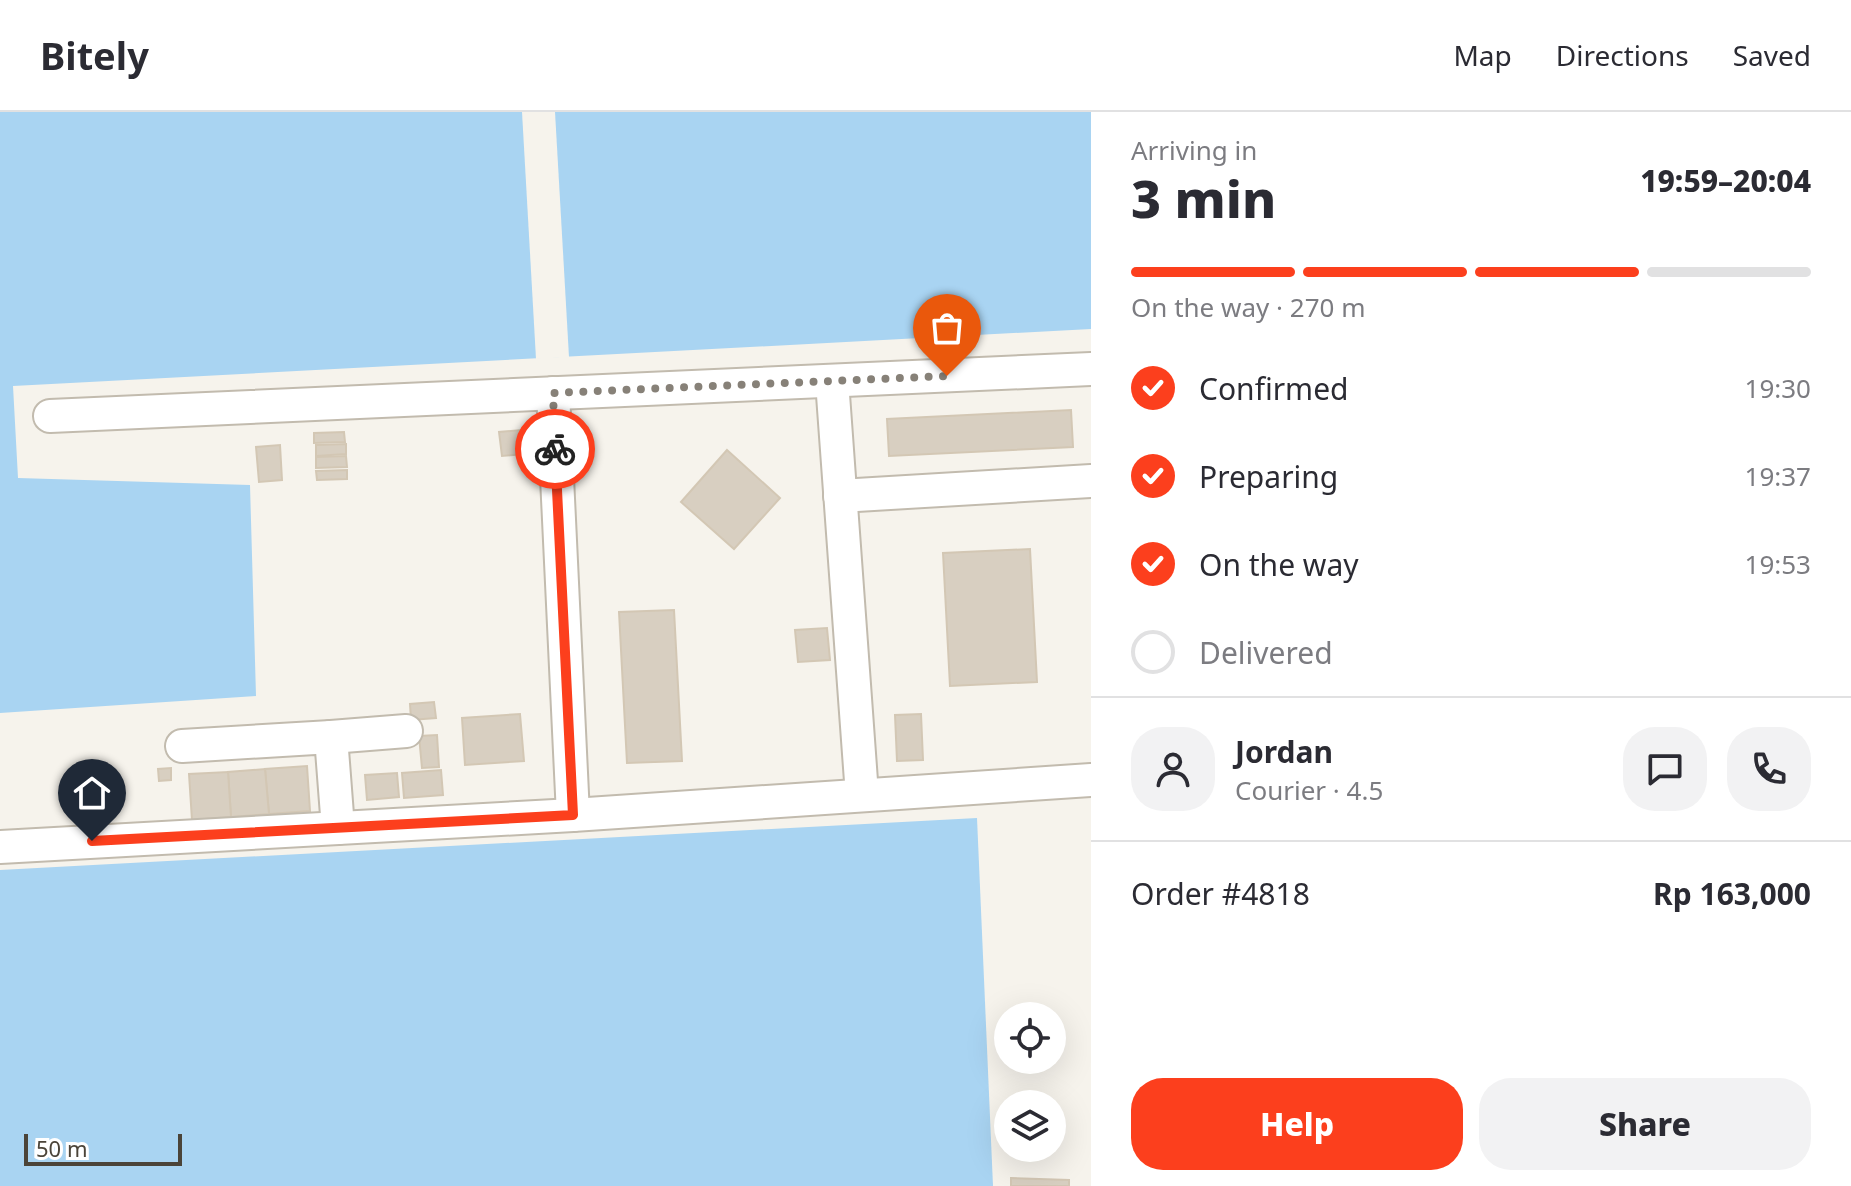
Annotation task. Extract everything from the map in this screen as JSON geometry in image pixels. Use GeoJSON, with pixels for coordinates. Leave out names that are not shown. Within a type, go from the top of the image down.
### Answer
{"type":"FeatureCollection","features":[{"type":"Feature","properties":{"kind":"lane"},"geometry":{"type":"LineString","coordinates":[[50,416],[1091,369]]}},
{"type":"Feature","properties":{"kind":"lane"},"geometry":{"type":"LineString","coordinates":[[832,381],[862,795]]}},
{"type":"Feature","properties":{"kind":"lane"},"geometry":{"type":"LineString","coordinates":[[553,393],[573,815]]}},
{"type":"Feature","properties":{"kind":"lane"},"geometry":{"type":"LineString","coordinates":[[840,496],[1091,481]]}},
{"type":"Feature","properties":{"kind":"lane"},"geometry":{"type":"LineString","coordinates":[[182,746],[406,731]]}},
{"type":"Feature","properties":{"kind":"lane"},"geometry":{"type":"LineString","coordinates":[[331,737],[338,828]]}},
{"type":"Feature","properties":{"kind":"lane"},"geometry":{"type":"LineString","coordinates":[[0,847],[573,815],[1091,780]]}},
{"type":"Feature","properties":{"kind":"water"},"geometry":{"type":"Polygon","coordinates":[[[0,112],[1091,112],[1091,329],[13,386],[18,478],[250,485],[256,696],[0,713],[0,112]]]}},
{"type":"Feature","properties":{"kind":"water"},"geometry":{"type":"Polygon","coordinates":[[[977,818],[993,1186],[0,1186],[0,870],[977,818]]]}},
{"type":"Feature","properties":{"kind":"pier"},"geometry":{"type":"Polygon","coordinates":[[[522,112],[555,112],[569,357],[536,359],[522,112]]]}},
{"type":"Feature","properties":{"kind":"building"},"geometry":{"type":"Polygon","coordinates":[[[1071,410],[1073,447],[889,456],[887,419],[1071,410]]]}},
{"type":"Feature","properties":{"kind":"building"},"geometry":{"type":"Polygon","coordinates":[[[521,430],[523,454],[502,456],[499,432],[521,430]]]}},
{"type":"Feature","properties":{"kind":"building"},"geometry":{"type":"Polygon","coordinates":[[[344,432],[345,442],[314,443],[314,433],[344,432]]]}},
{"type":"Feature","properties":{"kind":"building"},"geometry":{"type":"Polygon","coordinates":[[[346,444],[346,454],[316,456],[316,445],[346,444]]]}},
{"type":"Feature","properties":{"kind":"building"},"geometry":{"type":"Polygon","coordinates":[[[280,445],[282,480],[259,482],[256,447],[280,445]]]}},
{"type":"Feature","properties":{"kind":"building"},"geometry":{"type":"Polygon","coordinates":[[[727,450],[780,498],[734,549],[681,502],[727,450]]]}},
{"type":"Feature","properties":{"kind":"building"},"geometry":{"type":"Polygon","coordinates":[[[346,456],[347,467],[316,468],[316,457],[346,456]]]}},
{"type":"Feature","properties":{"kind":"building"},"geometry":{"type":"Polygon","coordinates":[[[347,470],[347,479],[317,480],[316,471],[347,470]]]}},
{"type":"Feature","properties":{"kind":"building"},"geometry":{"type":"Polygon","coordinates":[[[1030,549],[1037,682],[950,686],[943,553],[1030,549]]]}},
{"type":"Feature","properties":{"kind":"building"},"geometry":{"type":"Polygon","coordinates":[[[674,610],[682,761],[627,763],[619,612],[674,610]]]}},
{"type":"Feature","properties":{"kind":"building"},"geometry":{"type":"Polygon","coordinates":[[[827,628],[830,660],[798,662],[795,630],[827,628]]]}},
{"type":"Feature","properties":{"kind":"building"},"geometry":{"type":"Polygon","coordinates":[[[434,702],[436,718],[411,720],[410,704],[434,702]]]}},
{"type":"Feature","properties":{"kind":"building"},"geometry":{"type":"Polygon","coordinates":[[[520,714],[524,761],[465,765],[462,718],[520,714]]]}},
{"type":"Feature","properties":{"kind":"building"},"geometry":{"type":"Polygon","coordinates":[[[921,714],[923,760],[897,761],[895,715],[921,714]]]}},
{"type":"Feature","properties":{"kind":"building"},"geometry":{"type":"Polygon","coordinates":[[[437,735],[439,767],[422,768],[419,736],[437,735]]]}},
{"type":"Feature","properties":{"kind":"building"},"geometry":{"type":"Polygon","coordinates":[[[307,766],[310,811],[269,814],[265,769],[307,766]]]}},
{"type":"Feature","properties":{"kind":"building"},"geometry":{"type":"Polygon","coordinates":[[[171,768],[171,780],[159,781],[158,769],[171,768]]]}},
{"type":"Feature","properties":{"kind":"building"},"geometry":{"type":"Polygon","coordinates":[[[265,769],[269,814],[231,817],[228,772],[265,769]]]}},
{"type":"Feature","properties":{"kind":"building"},"geometry":{"type":"Polygon","coordinates":[[[441,770],[443,795],[404,798],[402,773],[441,770]]]}},
{"type":"Feature","properties":{"kind":"building"},"geometry":{"type":"Polygon","coordinates":[[[228,772],[231,817],[192,820],[189,774],[228,772]]]}},
{"type":"Feature","properties":{"kind":"building"},"geometry":{"type":"Polygon","coordinates":[[[397,773],[399,797],[367,800],[365,775],[397,773]]]}},
{"type":"Feature","properties":{"kind":"building"},"geometry":{"type":"Polygon","coordinates":[[[1011,1178],[1069,1180],[1069,1186],[1011,1186],[1011,1178]]]}},
{"type":"Feature","properties":{"kind":"way so far"},"geometry":{"type":"LineString","coordinates":[[555,449],[553,393],[947,376]]}},
{"type":"Feature","properties":{"kind":"route"},"geometry":{"type":"LineString","coordinates":[[92,841],[573,815],[555,449]]}}]}
